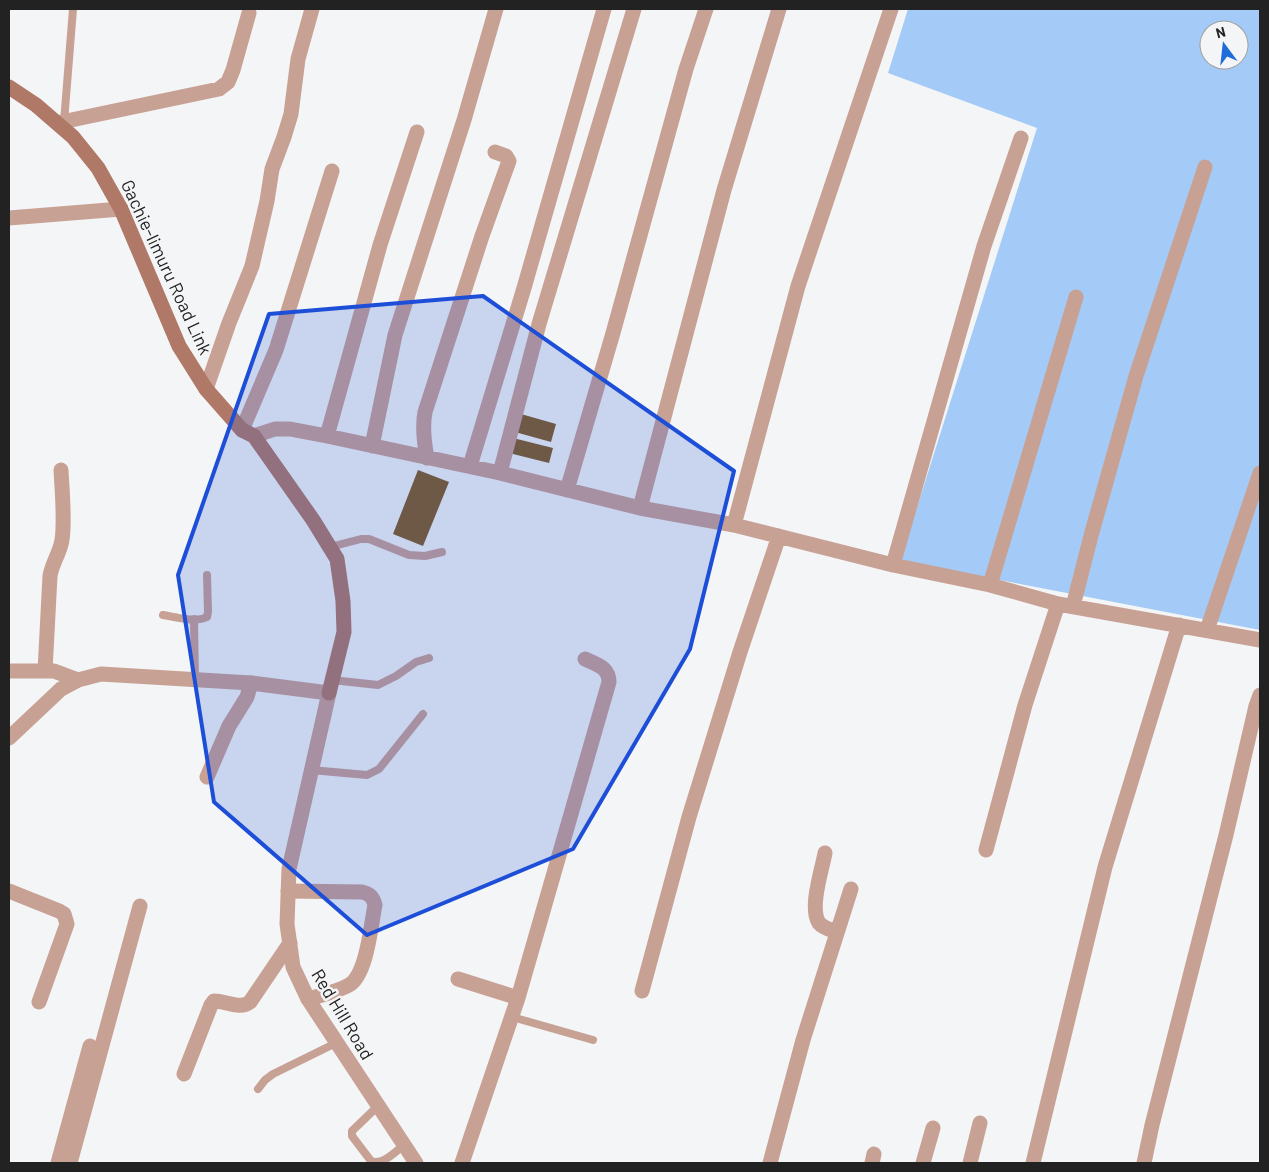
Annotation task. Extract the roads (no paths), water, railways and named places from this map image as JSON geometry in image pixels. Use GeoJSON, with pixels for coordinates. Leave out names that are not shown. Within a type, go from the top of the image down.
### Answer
{"type":"FeatureCollection","features":[{"type":"Feature","properties":{"kind":"main road","name":"Gachie-limuru Road Link"},"geometry":{"type":"LineString","coordinates":[[9,87],[61,123],[98,168],[121,209],[179,346],[206,389],[248,433],[313,520],[337,559],[343,601],[344,632],[331,687]]}},
{"type":"Feature","properties":{"kind":"street"},"geometry":{"type":"LineString","coordinates":[[206,389],[229,323],[252,266],[267,201],[272,169],[291,114],[298,59],[312,9]]}},
{"type":"Feature","properties":{"kind":"street"},"geometry":{"type":"LineString","coordinates":[[372,446],[395,335],[464,120],[496,9]]}},
{"type":"Feature","properties":{"kind":"street"},"geometry":{"type":"LineString","coordinates":[[470,466],[524,288],[604,9]]}},
{"type":"Feature","properties":{"kind":"street"},"geometry":{"type":"LineString","coordinates":[[500,472],[544,306],[634,9]]}},
{"type":"Feature","properties":{"kind":"street"},"geometry":{"type":"LineString","coordinates":[[567,490],[613,333],[686,69],[706,9]]}},
{"type":"Feature","properties":{"kind":"street"},"geometry":{"type":"LineString","coordinates":[[640,508],[724,190],[779,9]]}},
{"type":"Feature","properties":{"kind":"street"},"geometry":{"type":"LineString","coordinates":[[734,525],[798,286],[891,9]]}},
{"type":"Feature","properties":{"kind":"street"},"geometry":{"type":"LineString","coordinates":[[61,123],[219,89],[228,82],[233,70],[249,14]]}},
{"type":"Feature","properties":{"kind":"street"},"geometry":{"type":"LineString","coordinates":[[328,436],[380,245],[417,132]]}},
{"type":"Feature","properties":{"kind":"street"},"geometry":{"type":"LineString","coordinates":[[893,565],[984,246],[1021,138]]}},
{"type":"Feature","properties":{"kind":"street"},"geometry":{"type":"LineString","coordinates":[[427,458],[423,440],[425,412],[508,161],[506,156],[495,152]]}},
{"type":"Feature","properties":{"kind":"street"},"geometry":{"type":"LineString","coordinates":[[986,850],[1025,705],[1066,605],[1092,532],[1136,376],[1204,167]]}},
{"type":"Feature","properties":{"kind":"street"},"geometry":{"type":"LineString","coordinates":[[332,171],[248,433],[274,429],[290,429],[328,436],[500,472],[640,508],[734,525],[893,565],[1066,605],[1260,640]]}},
{"type":"Feature","properties":{"kind":"street"},"geometry":{"type":"LineString","coordinates":[[9,218],[121,209]]}},
{"type":"Feature","properties":{"kind":"street"},"geometry":{"type":"LineString","coordinates":[[990,586],[1076,297]]}},
{"type":"Feature","properties":{"kind":"street"},"geometry":{"type":"LineString","coordinates":[[45,671],[50,576],[63,538],[61,470]]}},
{"type":"Feature","properties":{"kind":"street"},"geometry":{"type":"LineString","coordinates":[[1207,630],[1260,473]]}},
{"type":"Feature","properties":{"kind":"street"},"geometry":{"type":"LineString","coordinates":[[642,991],[689,816],[740,652],[779,536]]}},
{"type":"Feature","properties":{"kind":"street"},"geometry":{"type":"LineString","coordinates":[[1033,1163],[1105,866],[1179,625]]}},
{"type":"Feature","properties":{"kind":"street"},"geometry":{"type":"LineString","coordinates":[[462,1163],[518,998],[609,682],[609,674],[605,669],[585,659]]}},
{"type":"Feature","properties":{"kind":"street"},"geometry":{"type":"LineString","coordinates":[[9,671],[54,671],[78,680]]}},
{"type":"Feature","properties":{"kind":"street"},"geometry":{"type":"LineString","coordinates":[[9,738],[61,689],[78,680],[101,674],[331,687]]}},
{"type":"Feature","properties":{"kind":"street"},"geometry":{"type":"LineString","coordinates":[[207,777],[228,726],[247,698],[251,683]]}},
{"type":"Feature","properties":{"kind":"street","name":"Red Hill Road"},"geometry":{"type":"LineString","coordinates":[[331,687],[289,869],[287,924],[293,968],[308,999],[416,1163]]}},
{"type":"Feature","properties":{"kind":"street"},"geometry":{"type":"LineString","coordinates":[[1144,1163],[1260,695]]}},
{"type":"Feature","properties":{"kind":"street"},"geometry":{"type":"LineString","coordinates":[[825,853],[815,907],[820,924],[837,932]]}},
{"type":"Feature","properties":{"kind":"street"},"geometry":{"type":"LineString","coordinates":[[770,1163],[803,1040],[851,889]]}},
{"type":"Feature","properties":{"kind":"street"},"geometry":{"type":"LineString","coordinates":[[9,891],[59,911],[66,918],[67,924],[39,1002]]}},
{"type":"Feature","properties":{"kind":"street"},"geometry":{"type":"LineString","coordinates":[[288,891],[362,892],[369,894],[373,898],[375,905],[364,958],[355,981],[349,985],[308,999]]}},
{"type":"Feature","properties":{"kind":"street"},"geometry":{"type":"LineString","coordinates":[[70,1163],[140,906]]}},
{"type":"Feature","properties":{"kind":"street"},"geometry":{"type":"LineString","coordinates":[[184,1074],[214,1001],[242,1006],[250,1002],[290,943]]}},
{"type":"Feature","properties":{"kind":"street"},"geometry":{"type":"LineString","coordinates":[[458,978],[518,998]]}},
{"type":"Feature","properties":{"kind":"street"},"geometry":{"type":"LineString","coordinates":[[58,1163],[90,1046]]}},
{"type":"Feature","properties":{"kind":"street"},"geometry":{"type":"LineString","coordinates":[[970,1163],[980,1124]]}},
{"type":"Feature","properties":{"kind":"street"},"geometry":{"type":"LineString","coordinates":[[923,1163],[933,1128]]}},
{"type":"Feature","properties":{"kind":"lane"},"geometry":{"type":"LineString","coordinates":[[61,123],[73,9]]}},
{"type":"Feature","properties":{"kind":"lane"},"geometry":{"type":"LineString","coordinates":[[330,547],[361,539],[369,539],[409,556],[424,556],[442,552]]}},
{"type":"Feature","properties":{"kind":"lane"},"geometry":{"type":"LineString","coordinates":[[162,615],[202,620],[207,617],[207,574]]}},
{"type":"Feature","properties":{"kind":"lane"},"geometry":{"type":"LineString","coordinates":[[194,619],[195,680]]}},
{"type":"Feature","properties":{"kind":"lane"},"geometry":{"type":"LineString","coordinates":[[331,687],[378,685],[396,676],[416,662],[429,658]]}},
{"type":"Feature","properties":{"kind":"lane"},"geometry":{"type":"LineString","coordinates":[[312,770],[367,775],[373,773],[379,769],[423,714]]}},
{"type":"Feature","properties":{"kind":"lane"},"geometry":{"type":"LineString","coordinates":[[512,1017],[593,1040]]}},
{"type":"Feature","properties":{"kind":"lane"},"geometry":{"type":"LineString","coordinates":[[258,1089],[273,1074],[336,1043]]}},
{"type":"Feature","properties":{"kind":"lane"},"geometry":{"type":"LineString","coordinates":[[378,1106],[352,1131],[352,1136],[371,1161],[375,1163],[381,1162],[404,1146]]}}]}
